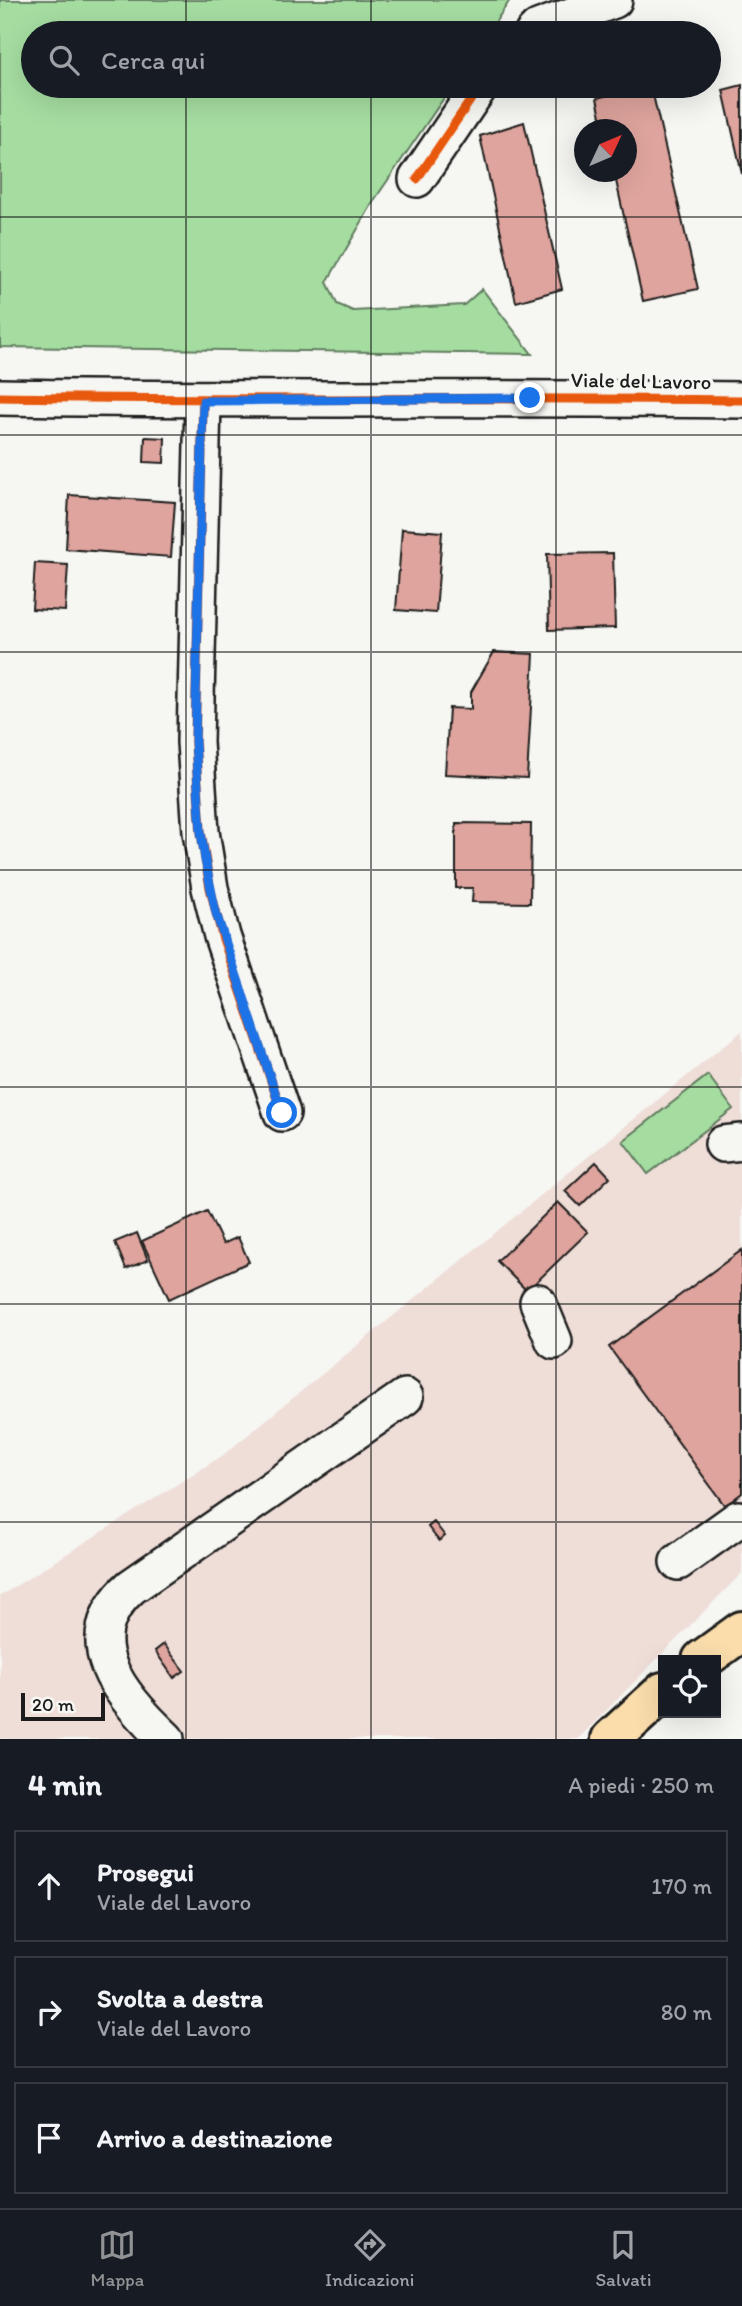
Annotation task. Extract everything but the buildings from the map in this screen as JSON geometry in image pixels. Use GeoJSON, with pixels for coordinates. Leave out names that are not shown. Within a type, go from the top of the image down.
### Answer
{"type":"FeatureCollection","features":[{"type":"Feature","properties":{"kind":"main road"},"geometry":{"type":"LineString","coordinates":[[709,1655],[742,1631]]}},
{"type":"Feature","properties":{"kind":"main road"},"geometry":{"type":"LineString","coordinates":[[611,1739],[658,1697]]}},
{"type":"Feature","properties":{"kind":"street"},"geometry":{"type":"LineString","coordinates":[[557,21],[614,0]]}},
{"type":"Feature","properties":{"kind":"street"},"geometry":{"type":"LineString","coordinates":[[417,179],[472,98]]}},
{"type":"Feature","properties":{"kind":"street","name":"Viale del Lavoro"},"geometry":{"type":"LineString","coordinates":[[0,397],[203,401],[530,398],[742,400]]}},
{"type":"Feature","properties":{"kind":"street"},"geometry":{"type":"LineString","coordinates":[[203,401],[195,742],[201,832],[219,924],[282,1113]]}},
{"type":"Feature","properties":{"kind":"street"},"geometry":{"type":"LineString","coordinates":[[538,1302],[554,1341]]}},
{"type":"Feature","properties":{"kind":"street"},"geometry":{"type":"LineString","coordinates":[[166,1739],[124,1693],[107,1663],[102,1633],[114,1604],[131,1587],[405,1397]]}},
{"type":"Feature","properties":{"kind":"street"},"geometry":{"type":"LineString","coordinates":[[678,1562],[737,1519]]}},
{"type":"Feature","properties":{"kind":"shaded area"},"geometry":{"type":"Polygon","coordinates":[[[742,1031],[742,1573],[658,1655],[578,1739],[0,1739],[0,1596],[222,1456],[742,1031]]]}},
{"type":"Feature","properties":{"kind":"green space"},"geometry":{"type":"Polygon","coordinates":[[[0,0],[510,0],[496,21],[21,21],[21,98],[444,98],[375,199],[327,282],[337,304],[353,311],[464,305],[482,289],[532,354],[0,347],[0,0]]]}},
{"type":"Feature","properties":{"kind":"green space"},"geometry":{"type":"Polygon","coordinates":[[[708,1075],[733,1109],[648,1174],[623,1141],[708,1075]]]}},
{"type":"Feature","properties":{"kind":"cycle path"},"geometry":{"type":"LineString","coordinates":[[417,179],[472,98]]}},
{"type":"Feature","properties":{"kind":"cycle path"},"geometry":{"type":"LineString","coordinates":[[0,397],[742,400]]}},
{"type":"Feature","properties":{"kind":"cycle path"},"geometry":{"type":"LineString","coordinates":[[203,401],[195,742],[201,832],[210,888],[222,936],[282,1113]]}},
{"type":"Feature","properties":{"kind":"route"},"geometry":{"type":"LineString","coordinates":[[282,1113],[222,936],[201,832],[195,742],[203,401],[530,398]]}}]}
